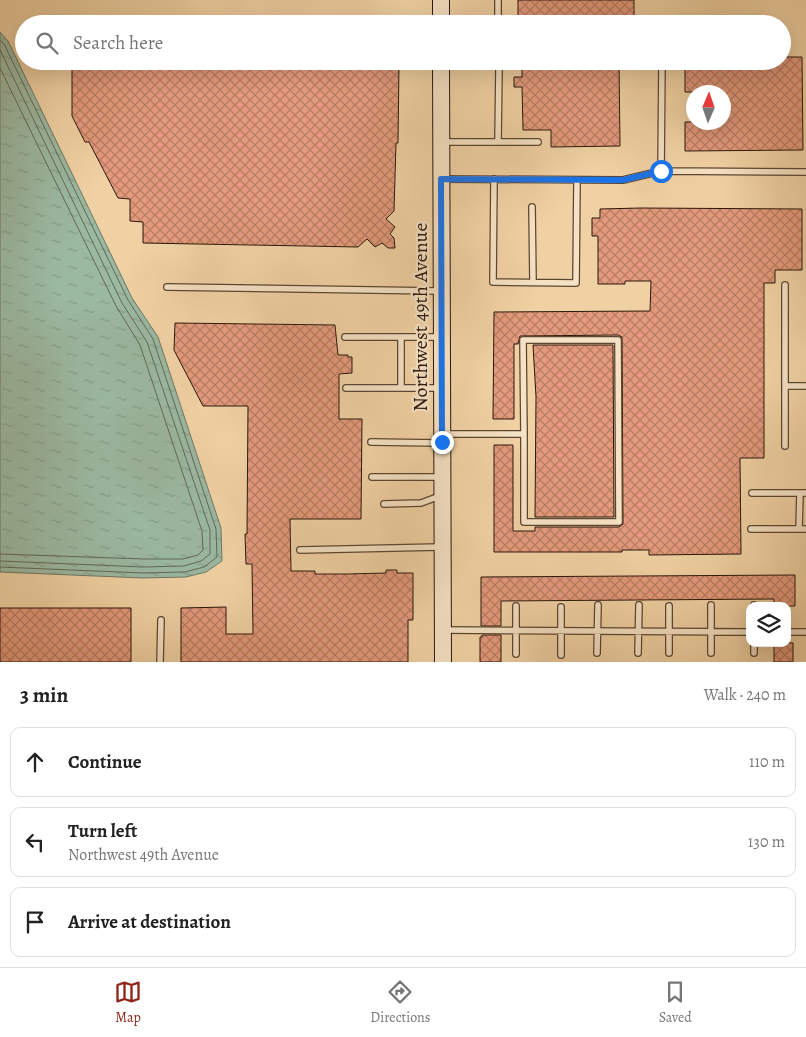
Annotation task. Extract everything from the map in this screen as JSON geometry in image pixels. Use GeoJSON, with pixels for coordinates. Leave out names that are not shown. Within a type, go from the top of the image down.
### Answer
{"type":"FeatureCollection","features":[{"type":"Feature","properties":{"kind":"street"},"geometry":{"type":"LineString","coordinates":[[440,0],[441,15]]}},
{"type":"Feature","properties":{"kind":"street","name":"Northwest 49th Avenue"},"geometry":{"type":"LineString","coordinates":[[441,70],[443,662]]}},
{"type":"Feature","properties":{"kind":"lane"},"geometry":{"type":"LineString","coordinates":[[498,0],[498,15]]}},
{"type":"Feature","properties":{"kind":"lane"},"geometry":{"type":"LineString","coordinates":[[498,142],[499,70]]}},
{"type":"Feature","properties":{"kind":"lane"},"geometry":{"type":"LineString","coordinates":[[661,171],[662,70]]}},
{"type":"Feature","properties":{"kind":"lane"},"geometry":{"type":"LineString","coordinates":[[441,142],[538,142]]}},
{"type":"Feature","properties":{"kind":"lane"},"geometry":{"type":"LineString","coordinates":[[441,179],[623,180],[661,171],[806,172]]}},
{"type":"Feature","properties":{"kind":"lane"},"geometry":{"type":"LineString","coordinates":[[494,179],[493,282],[576,283],[577,180]]}},
{"type":"Feature","properties":{"kind":"lane"},"geometry":{"type":"LineString","coordinates":[[532,207],[533,282]]}},
{"type":"Feature","properties":{"kind":"lane"},"geometry":{"type":"LineString","coordinates":[[785,285],[785,446]]}},
{"type":"Feature","properties":{"kind":"lane"},"geometry":{"type":"LineString","coordinates":[[167,287],[441,291]]}},
{"type":"Feature","properties":{"kind":"lane"},"geometry":{"type":"LineString","coordinates":[[345,337],[441,337]]}},
{"type":"Feature","properties":{"kind":"lane"},"geometry":{"type":"LineString","coordinates":[[401,337],[401,388]]}},
{"type":"Feature","properties":{"kind":"lane"},"geometry":{"type":"LineString","coordinates":[[523,340],[618,340],[619,522],[524,522],[524,434],[523,340]]}},
{"type":"Feature","properties":{"kind":"lane"},"geometry":{"type":"LineString","coordinates":[[785,386],[806,386]]}},
{"type":"Feature","properties":{"kind":"lane"},"geometry":{"type":"LineString","coordinates":[[346,388],[442,388]]}},
{"type":"Feature","properties":{"kind":"lane"},"geometry":{"type":"LineString","coordinates":[[371,442],[524,434]]}},
{"type":"Feature","properties":{"kind":"lane"},"geometry":{"type":"LineString","coordinates":[[372,477],[442,477]]}},
{"type":"Feature","properties":{"kind":"lane"},"geometry":{"type":"LineString","coordinates":[[751,529],[803,529],[803,493],[752,493]]}},
{"type":"Feature","properties":{"kind":"lane"},"geometry":{"type":"LineString","coordinates":[[384,504],[421,503],[442,495]]}},
{"type":"Feature","properties":{"kind":"lane"},"geometry":{"type":"LineString","coordinates":[[300,550],[442,547]]}},
{"type":"Feature","properties":{"kind":"lane"},"geometry":{"type":"LineString","coordinates":[[597,653],[598,605]]}},
{"type":"Feature","properties":{"kind":"lane"},"geometry":{"type":"LineString","coordinates":[[638,653],[639,605]]}},
{"type":"Feature","properties":{"kind":"lane"},"geometry":{"type":"LineString","coordinates":[[711,605],[711,653]]}},
{"type":"Feature","properties":{"kind":"lane"},"geometry":{"type":"LineString","coordinates":[[516,606],[516,654]]}},
{"type":"Feature","properties":{"kind":"lane"},"geometry":{"type":"LineString","coordinates":[[669,606],[669,653]]}},
{"type":"Feature","properties":{"kind":"lane"},"geometry":{"type":"LineString","coordinates":[[561,607],[561,655]]}},
{"type":"Feature","properties":{"kind":"lane"},"geometry":{"type":"LineString","coordinates":[[160,662],[161,620]]}},
{"type":"Feature","properties":{"kind":"lane"},"geometry":{"type":"LineString","coordinates":[[442,630],[746,632]]}},
{"type":"Feature","properties":{"kind":"lane"},"geometry":{"type":"LineString","coordinates":[[791,632],[806,632]]}},
{"type":"Feature","properties":{"kind":"lane"},"geometry":{"type":"LineString","coordinates":[[754,647],[754,653]]}},
{"type":"Feature","properties":{"kind":"water"},"geometry":{"type":"Polygon","coordinates":[[[0,32],[8,41],[15,56],[15,70],[22,70],[132,298],[158,337],[221,528],[222,561],[206,572],[186,577],[143,578],[0,572],[0,32]]]}},
{"type":"Feature","properties":{"kind":"building"},"geometry":{"type":"Polygon","coordinates":[[[518,0],[634,0],[634,15],[518,15],[518,0]]]}},
{"type":"Feature","properties":{"kind":"building"},"geometry":{"type":"Polygon","coordinates":[[[791,57],[802,57],[803,150],[685,151],[685,122],[686,130],[731,130],[731,85],[686,85],[686,92],[685,70],[791,70],[791,57]]]}},
{"type":"Feature","properties":{"kind":"building"},"geometry":{"type":"Polygon","coordinates":[[[72,70],[399,70],[398,143],[396,143],[394,211],[386,219],[395,227],[390,234],[394,238],[395,248],[388,248],[382,243],[375,247],[367,239],[358,247],[143,243],[143,222],[130,221],[130,199],[118,198],[89,142],[85,142],[72,116],[72,70]]]}},
{"type":"Feature","properties":{"kind":"building"},"geometry":{"type":"Polygon","coordinates":[[[522,70],[619,70],[620,146],[551,147],[551,130],[523,130],[522,87],[514,87],[514,77],[522,77],[522,70]]]}},
{"type":"Feature","properties":{"kind":"building"},"geometry":{"type":"Polygon","coordinates":[[[600,209],[802,209],[802,270],[775,270],[775,283],[764,283],[764,458],[740,458],[741,554],[649,555],[649,550],[622,550],[622,552],[494,552],[494,445],[513,445],[513,531],[535,531],[535,527],[619,527],[623,524],[622,337],[618,335],[520,336],[518,344],[514,344],[514,419],[493,419],[494,312],[650,311],[651,281],[625,281],[625,284],[598,284],[598,236],[592,236],[592,218],[600,218],[600,209]]]}},
{"type":"Feature","properties":{"kind":"building"},"geometry":{"type":"Polygon","coordinates":[[[175,323],[335,325],[338,355],[352,357],[352,373],[339,374],[339,419],[362,419],[361,519],[290,519],[291,571],[315,571],[315,574],[347,574],[386,573],[386,570],[397,570],[397,573],[413,573],[413,620],[408,620],[408,662],[181,662],[181,608],[226,607],[226,634],[253,634],[252,564],[246,564],[245,534],[247,534],[248,406],[203,406],[174,350],[175,323]]]}},
{"type":"Feature","properties":{"kind":"building"},"geometry":{"type":"Polygon","coordinates":[[[533,345],[613,345],[614,517],[535,517],[536,397],[533,345]]]}},
{"type":"Feature","properties":{"kind":"building"},"geometry":{"type":"Polygon","coordinates":[[[795,575],[795,606],[791,606],[791,602],[774,602],[774,599],[501,601],[501,626],[481,626],[481,577],[795,575]]]}},
{"type":"Feature","properties":{"kind":"building"},"geometry":{"type":"Polygon","coordinates":[[[0,608],[131,608],[131,662],[0,662],[0,608]]]}},
{"type":"Feature","properties":{"kind":"building"},"geometry":{"type":"Polygon","coordinates":[[[482,635],[501,635],[501,662],[480,662],[480,637],[482,635]]]}},
{"type":"Feature","properties":{"kind":"building"},"geometry":{"type":"Polygon","coordinates":[[[791,643],[793,643],[793,662],[774,662],[774,647],[791,647],[791,643]]]}},
{"type":"Feature","properties":{"kind":"route"},"geometry":{"type":"LineString","coordinates":[[442,442],[441,179],[623,180],[661,171]]}}]}
